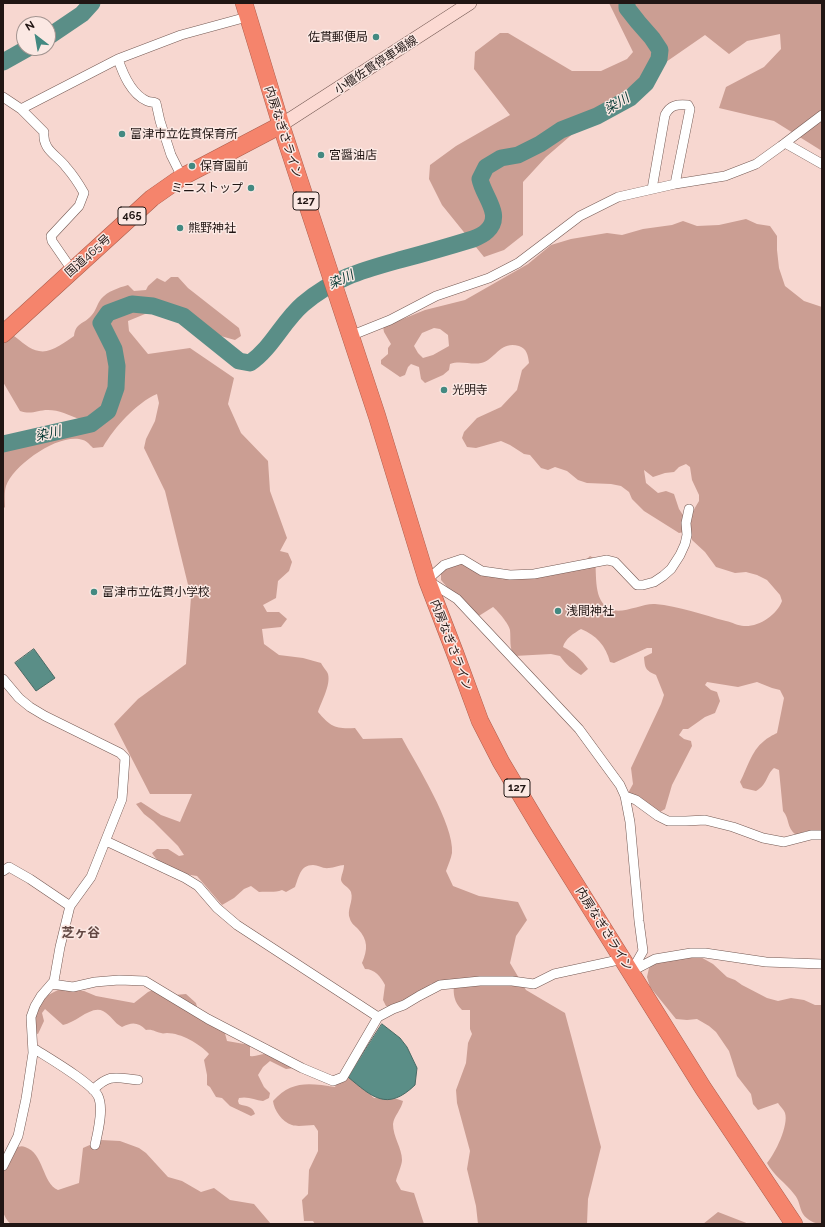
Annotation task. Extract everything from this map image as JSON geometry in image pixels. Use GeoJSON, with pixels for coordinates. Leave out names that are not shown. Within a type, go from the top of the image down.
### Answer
{"type":"FeatureCollection","features":[{"type":"Feature","properties":{"kind":"highway","name":"内房なぎさライン"},"geometry":{"type":"LineString","coordinates":[[245,10],[330,277],[377,416],[427,580],[456,653],[480,721],[501,762],[537,822],[703,1088],[794,1224]]}},
{"type":"Feature","properties":{"kind":"highway","name":"国道465号"},"geometry":{"type":"LineString","coordinates":[[3,334],[152,198],[182,177],[281,125]]}},
{"type":"Feature","properties":{"kind":"main road","name":"小櫃佐貫停車場線"},"geometry":{"type":"LineString","coordinates":[[281,125],[470,3]]}},
{"type":"Feature","properties":{"kind":"street"},"geometry":{"type":"LineString","coordinates":[[21,109],[118,59],[245,10]]}},
{"type":"Feature","properties":{"kind":"street"},"geometry":{"type":"LineString","coordinates":[[118,59],[123,74],[135,92],[147,101],[156,102],[171,155],[182,177]]}},
{"type":"Feature","properties":{"kind":"street"},"geometry":{"type":"LineString","coordinates":[[3,96],[21,109],[44,132],[47,148],[65,165],[84,193],[79,206],[51,236],[52,241],[72,270]]}},
{"type":"Feature","properties":{"kind":"street"},"geometry":{"type":"LineString","coordinates":[[652,189],[665,115],[668,109],[674,106],[688,105],[690,110],[675,184]]}},
{"type":"Feature","properties":{"kind":"street"},"geometry":{"type":"LineString","coordinates":[[350,336],[390,320],[436,296],[490,278],[518,262],[580,216],[618,197],[675,184],[725,176],[756,164],[822,115]]}},
{"type":"Feature","properties":{"kind":"street"},"geometry":{"type":"LineString","coordinates":[[785,143],[822,164]]}},
{"type":"Feature","properties":{"kind":"street"},"geometry":{"type":"LineString","coordinates":[[627,966],[643,951],[630,822],[625,796],[616,780],[579,729],[457,600],[427,580],[444,565],[462,559],[482,571],[510,575],[534,574],[607,560],[615,562],[637,584],[643,585],[654,582],[663,576],[671,569],[680,555],[687,535],[686,523],[690,509]]}},
{"type":"Feature","properties":{"kind":"street"},"geometry":{"type":"LineString","coordinates":[[3,679],[19,698],[30,707],[120,753],[125,758],[122,799],[91,878],[70,906],[60,947],[54,981],[41,996],[31,1017],[34,1053],[30,1076],[18,1136],[3,1166]]}},
{"type":"Feature","properties":{"kind":"street"},"geometry":{"type":"LineString","coordinates":[[625,796],[636,800],[658,816],[668,821],[686,822],[705,820],[733,827],[763,838],[784,842],[805,836],[822,835]]}},
{"type":"Feature","properties":{"kind":"street"},"geometry":{"type":"LineString","coordinates":[[106,841],[185,878],[198,886],[217,908],[237,925],[378,1018]]}},
{"type":"Feature","properties":{"kind":"street"},"geometry":{"type":"LineString","coordinates":[[3,871],[9,867],[30,879],[70,906]]}},
{"type":"Feature","properties":{"kind":"street"},"geometry":{"type":"LineString","coordinates":[[52,984],[73,986],[119,980],[145,982],[208,1019],[302,1068],[333,1081],[343,1077],[378,1018],[440,985],[480,981],[512,981],[534,984],[554,974],[627,966],[655,959],[691,953],[705,953],[766,962],[822,964]]}},
{"type":"Feature","properties":{"kind":"street"},"geometry":{"type":"LineString","coordinates":[[33,1048],[90,1086],[98,1096],[100,1112],[95,1145]]}},
{"type":"Feature","properties":{"kind":"street"},"geometry":{"type":"LineString","coordinates":[[93,1090],[100,1082],[110,1077],[138,1080]]}},
{"type":"Feature","properties":{"kind":"shaded area"},"geometry":{"type":"Polygon","coordinates":[[[609,3],[822,3],[822,151],[774,121],[719,108],[726,87],[764,67],[781,49],[780,34],[747,41],[729,54],[705,35],[614,98],[546,157],[523,182],[523,235],[504,250],[484,257],[442,205],[429,179],[430,165],[456,146],[510,115],[474,69],[475,52],[500,33],[508,33],[572,71],[601,71],[627,59],[633,52],[609,3]]]}},
{"type":"Feature","properties":{"kind":"shaded area"},"geometry":{"type":"Polygon","coordinates":[[[746,219],[757,224],[770,226],[777,236],[779,268],[785,286],[804,301],[822,307],[822,831],[806,831],[796,835],[789,826],[787,817],[783,811],[779,770],[774,768],[763,785],[756,791],[743,788],[740,782],[756,750],[765,740],[777,733],[784,698],[780,690],[757,682],[738,687],[707,682],[705,685],[711,690],[717,692],[720,701],[715,713],[705,717],[688,729],[683,729],[679,735],[684,739],[691,741],[692,746],[672,785],[665,809],[660,812],[628,793],[633,784],[631,768],[664,695],[656,675],[650,672],[645,666],[644,657],[652,653],[652,648],[647,648],[614,663],[610,662],[606,651],[600,642],[591,634],[581,629],[568,639],[563,647],[577,656],[588,669],[581,675],[569,667],[560,656],[551,654],[514,656],[512,653],[509,627],[498,611],[493,607],[474,619],[441,580],[441,573],[454,559],[484,573],[513,576],[587,559],[590,556],[595,559],[598,594],[605,605],[610,609],[620,611],[655,604],[682,609],[742,626],[750,626],[761,622],[772,615],[780,606],[782,601],[780,595],[767,580],[757,575],[746,572],[735,573],[716,567],[705,552],[692,540],[690,532],[690,516],[699,501],[699,495],[692,480],[690,467],[686,464],[679,467],[674,472],[653,477],[644,470],[646,483],[658,493],[666,491],[674,494],[679,509],[683,515],[684,532],[679,533],[644,511],[632,499],[629,492],[621,486],[587,483],[578,480],[567,471],[555,467],[548,470],[541,468],[530,455],[524,454],[501,441],[476,448],[467,447],[462,438],[464,432],[477,418],[501,407],[517,390],[522,370],[529,363],[527,353],[522,347],[512,345],[507,346],[502,348],[490,359],[481,363],[458,362],[450,364],[449,370],[443,375],[425,383],[421,379],[419,367],[411,364],[405,375],[400,377],[381,364],[381,360],[388,354],[388,348],[391,344],[384,332],[383,327],[425,310],[465,300],[528,264],[551,245],[571,239],[607,233],[622,235],[643,229],[672,225],[683,221],[697,226],[719,225],[746,219]],[[434,328],[422,333],[414,346],[423,358],[433,355],[449,346],[448,335],[440,329],[434,328]]]}},
{"type":"Feature","properties":{"kind":"shaded area"},"geometry":{"type":"Polygon","coordinates":[[[171,277],[178,277],[188,288],[239,328],[241,336],[235,340],[217,335],[160,313],[145,314],[128,321],[129,331],[148,354],[190,348],[234,378],[228,404],[241,433],[268,461],[270,491],[287,538],[280,551],[288,553],[292,562],[289,571],[278,581],[276,598],[263,605],[267,612],[279,612],[287,619],[281,627],[262,629],[264,644],[279,655],[303,658],[321,663],[329,678],[318,712],[330,724],[343,728],[355,728],[363,739],[402,738],[433,794],[447,826],[451,841],[452,853],[446,871],[453,886],[479,896],[518,902],[527,920],[516,936],[510,963],[526,990],[565,1013],[601,1147],[588,1199],[587,1224],[478,1224],[476,1206],[467,1169],[470,1151],[457,1103],[456,1090],[466,1063],[468,1043],[472,1034],[470,1029],[470,1010],[462,1010],[457,1004],[454,995],[454,984],[439,982],[430,984],[430,989],[394,1006],[386,1006],[383,1000],[385,985],[380,976],[372,970],[365,969],[362,963],[366,945],[364,937],[351,922],[349,916],[352,895],[350,890],[341,880],[344,865],[333,868],[315,865],[305,867],[301,872],[295,887],[286,892],[282,890],[274,892],[259,892],[251,886],[244,889],[234,898],[222,905],[197,876],[184,874],[166,866],[161,863],[152,853],[157,849],[168,849],[179,856],[184,855],[178,846],[144,814],[136,804],[141,802],[161,815],[180,822],[192,794],[150,794],[114,724],[138,699],[186,664],[191,597],[165,491],[144,448],[146,439],[155,421],[159,403],[157,394],[141,403],[126,417],[103,447],[93,448],[84,441],[73,439],[51,445],[28,460],[18,468],[6,486],[5,507],[3,509],[3,441],[35,429],[79,419],[52,410],[28,413],[20,411],[3,382],[3,341],[14,336],[29,347],[36,350],[48,351],[74,336],[76,328],[91,316],[101,299],[110,292],[128,285],[134,291],[146,290],[148,286],[157,278],[165,282],[171,277]]]}},
{"type":"Feature","properties":{"kind":"shaded area"},"geometry":{"type":"Polygon","coordinates":[[[697,955],[713,964],[727,977],[767,998],[778,1001],[791,998],[804,1000],[815,1005],[822,1005],[822,1224],[811,1221],[805,1216],[791,1190],[767,1163],[774,1153],[783,1132],[786,1118],[783,1109],[778,1103],[758,1110],[753,1104],[751,1094],[737,1076],[729,1051],[716,1032],[697,1019],[676,1019],[650,987],[647,977],[649,968],[659,961],[697,955]]]}},
{"type":"Feature","properties":{"kind":"shaded area"},"geometry":{"type":"Polygon","coordinates":[[[157,988],[175,995],[186,994],[196,1003],[198,1011],[223,1026],[227,1041],[250,1045],[250,1056],[266,1054],[274,1055],[281,1058],[294,1068],[286,1069],[270,1061],[263,1067],[258,1075],[264,1087],[270,1093],[269,1098],[263,1101],[239,1098],[238,1101],[239,1104],[252,1109],[255,1114],[251,1116],[230,1106],[222,1098],[216,1097],[207,1085],[204,1060],[209,1054],[195,1043],[184,1037],[172,1033],[146,1030],[138,1024],[129,1024],[122,1027],[106,1013],[98,1010],[88,1012],[68,1024],[63,1025],[45,1009],[42,1013],[44,1021],[38,1034],[34,1033],[37,1008],[46,996],[60,989],[84,991],[96,996],[134,1003],[148,992],[157,988]]]}},
{"type":"Feature","properties":{"kind":"shaded area"},"geometry":{"type":"Polygon","coordinates":[[[345,1077],[351,1077],[374,1098],[397,1099],[403,1101],[393,1124],[394,1133],[402,1156],[396,1181],[401,1190],[414,1193],[424,1224],[315,1224],[313,1221],[304,1221],[302,1200],[308,1194],[309,1170],[318,1151],[318,1131],[314,1125],[294,1126],[285,1121],[277,1112],[273,1101],[287,1089],[294,1086],[309,1084],[335,1087],[338,1081],[345,1077]]]}},
{"type":"Feature","properties":{"kind":"shaded area"},"geometry":{"type":"Polygon","coordinates":[[[101,1140],[120,1141],[139,1148],[146,1153],[168,1177],[182,1181],[201,1192],[214,1188],[230,1200],[254,1204],[271,1224],[11,1224],[8,1221],[3,1211],[2,1172],[3,1164],[12,1151],[22,1146],[31,1150],[40,1161],[49,1181],[58,1190],[79,1183],[83,1148],[101,1140]]]}},
{"type":"Feature","properties":{"kind":"shaded area"},"geometry":{"type":"Polygon","coordinates":[[[718,1212],[749,1224],[703,1224],[718,1212]]]}},
{"type":"Feature","properties":{"kind":"water"},"geometry":{"type":"Polygon","coordinates":[[[34,649],[55,678],[36,691],[15,663],[34,649]]]}},
{"type":"Feature","properties":{"kind":"water"},"geometry":{"type":"Polygon","coordinates":[[[382,1024],[400,1038],[407,1047],[417,1068],[415,1085],[396,1098],[388,1100],[380,1099],[372,1095],[348,1077],[382,1024]]]}},
{"type":"Feature","properties":{"kind":"waterway"},"geometry":{"type":"LineString","coordinates":[[56,32],[82,14],[92,3]]}},
{"type":"Feature","properties":{"kind":"waterway","name":"染川"},"geometry":{"type":"LineString","coordinates":[[3,444],[91,424],[108,411],[116,388],[117,366],[114,349],[101,323],[108,313],[132,304],[153,306],[183,316],[239,361],[250,363],[265,350],[289,318],[303,304],[327,287],[363,271],[473,239],[487,231],[492,225],[494,219],[491,205],[480,179],[486,167],[501,158],[518,155],[540,144],[561,130],[597,116],[630,98],[646,83],[659,59],[660,50],[627,8],[627,3]]}},
{"type":"Feature","properties":{"kind":"waterway"},"geometry":{"type":"LineString","coordinates":[[3,62],[16,55]]}},
{"type":"Feature","properties":{"kind":"place","name":"佐貫郵便局"},"geometry":{"type":"Point","coordinates":[376,37]}},
{"type":"Feature","properties":{"kind":"place","name":"富津市立佐貫保育所"},"geometry":{"type":"Point","coordinates":[122,134]}},
{"type":"Feature","properties":{"kind":"place","name":"宮醤油店"},"geometry":{"type":"Point","coordinates":[321,155]}},
{"type":"Feature","properties":{"kind":"place","name":"保育園前"},"geometry":{"type":"Point","coordinates":[192,166]}},
{"type":"Feature","properties":{"kind":"place","name":"ミニストップ"},"geometry":{"type":"Point","coordinates":[251,188]}},
{"type":"Feature","properties":{"kind":"place","name":"熊野神社"},"geometry":{"type":"Point","coordinates":[180,228]}},
{"type":"Feature","properties":{"kind":"place","name":"光明寺"},"geometry":{"type":"Point","coordinates":[444,390]}},
{"type":"Feature","properties":{"kind":"place","name":"富津市立佐貫小学校"},"geometry":{"type":"Point","coordinates":[94,592]}},
{"type":"Feature","properties":{"kind":"place","name":"浅間神社"},"geometry":{"type":"Point","coordinates":[558,611]}},
{"type":"Feature","properties":{"kind":"district","name":"芝ヶ谷"},"geometry":{"type":"Point","coordinates":[81,933]}}]}
